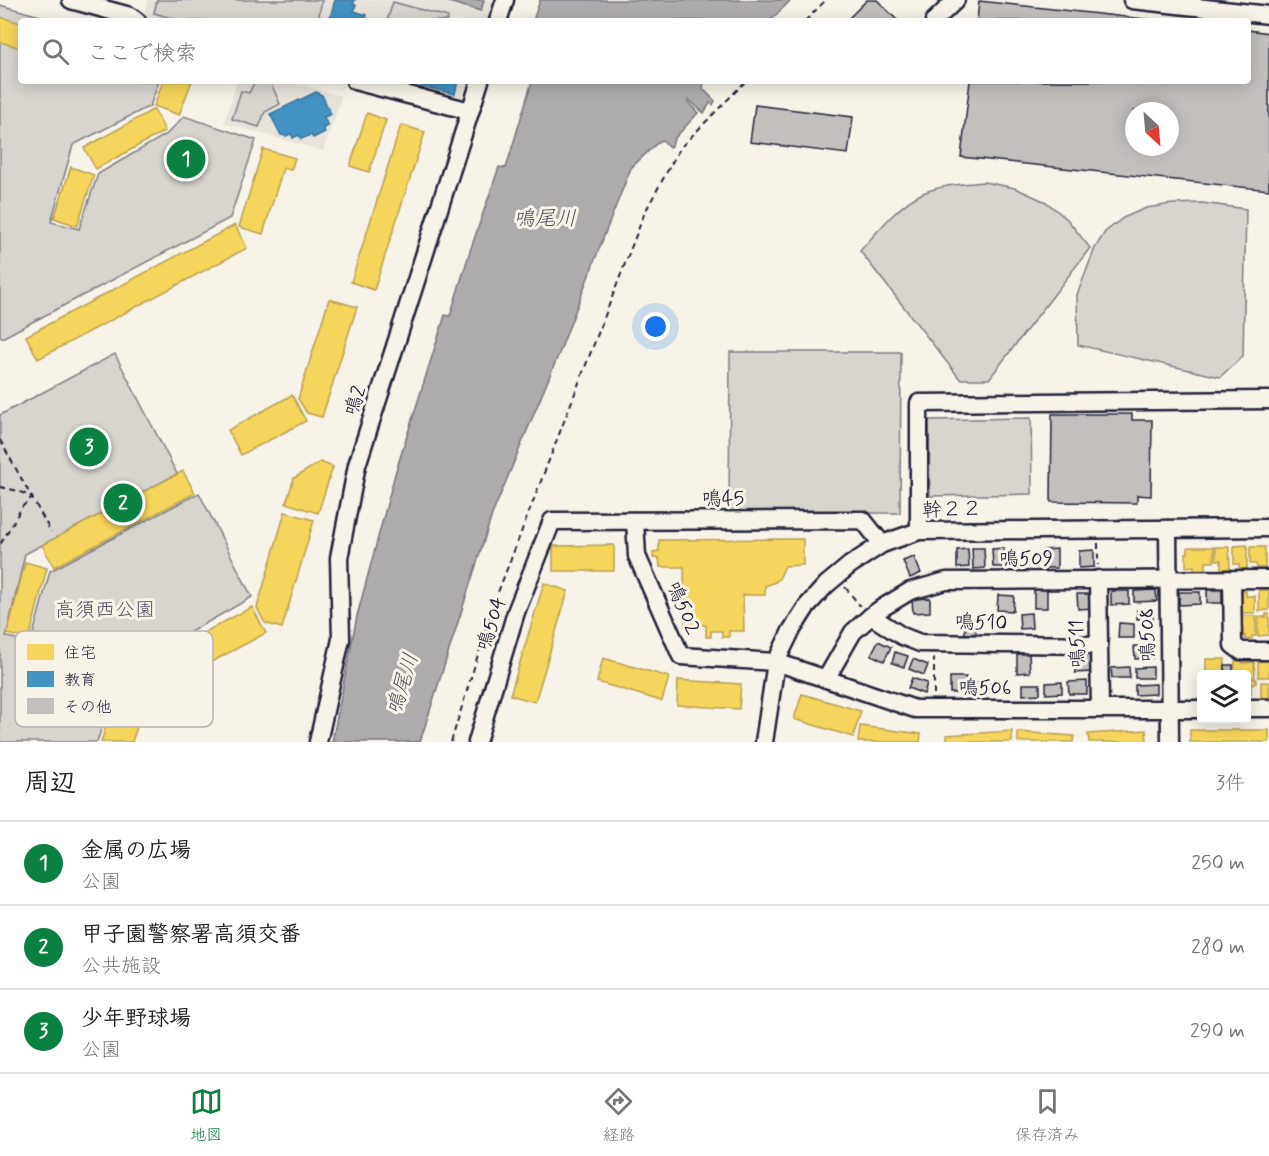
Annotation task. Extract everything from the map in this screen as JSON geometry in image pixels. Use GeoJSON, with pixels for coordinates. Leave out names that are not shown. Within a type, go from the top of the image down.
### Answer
{"type":"FeatureCollection","features":[{"type":"Feature","properties":{"kind":"street"},"geometry":{"type":"LineString","coordinates":[[71,0],[133,18]]}},
{"type":"Feature","properties":{"kind":"street"},"geometry":{"type":"LineString","coordinates":[[499,18],[505,0]]}},
{"type":"Feature","properties":{"kind":"street"},"geometry":{"type":"LineString","coordinates":[[937,18],[956,0]]}},
{"type":"Feature","properties":{"kind":"street"},"geometry":{"type":"LineString","coordinates":[[1132,0],[1269,15]]}},
{"type":"Feature","properties":{"kind":"street"},"geometry":{"type":"LineString","coordinates":[[366,84],[470,111]]}},
{"type":"Feature","properties":{"kind":"street","name":"鳴2"},"geometry":{"type":"LineString","coordinates":[[318,742],[340,639],[339,558],[357,465],[479,84]]}},
{"type":"Feature","properties":{"kind":"street"},"geometry":{"type":"LineString","coordinates":[[919,531],[919,403],[1269,400]]}},
{"type":"Feature","properties":{"kind":"street","name":"鳴45"},"geometry":{"type":"LineString","coordinates":[[552,521],[863,520],[882,544]]}},
{"type":"Feature","properties":{"kind":"street","name":"鳴504"},"geometry":{"type":"LineString","coordinates":[[477,742],[516,612],[552,521]]}},
{"type":"Feature","properties":{"kind":"street","name":"鳴502"},"geometry":{"type":"LineString","coordinates":[[635,521],[637,556],[681,656],[776,662]]}},
{"type":"Feature","properties":{"kind":"street","name":"幹２２"},"geometry":{"type":"LineString","coordinates":[[764,742],[776,662],[791,631],[807,606],[836,577],[882,544],[919,531],[1269,528]]}},
{"type":"Feature","properties":{"kind":"street","name":"鳴508"},"geometry":{"type":"LineString","coordinates":[[1168,529],[1170,742]]}},
{"type":"Feature","properties":{"kind":"street","name":"鳴511"},"geometry":{"type":"LineString","coordinates":[[1098,579],[1100,708]]}},
{"type":"Feature","properties":{"kind":"street","name":"鳴509"},"geometry":{"type":"LineString","coordinates":[[826,679],[853,632],[871,616],[910,591],[946,580],[1269,579]]}},
{"type":"Feature","properties":{"kind":"street"},"geometry":{"type":"LineString","coordinates":[[1232,580],[1233,645],[1241,651],[1269,651]]}},
{"type":"Feature","properties":{"kind":"street","name":"鳴510"},"geometry":{"type":"LineString","coordinates":[[871,616],[902,636],[920,643],[1099,645]]}},
{"type":"Feature","properties":{"kind":"street","name":"鳴506"},"geometry":{"type":"LineString","coordinates":[[776,662],[915,709],[1197,709]]}},
{"type":"Feature","properties":{"kind":"street"},"geometry":{"type":"LineString","coordinates":[[1251,708],[1269,708]]}},
{"type":"Feature","properties":{"kind":"path"},"geometry":{"type":"LineString","coordinates":[[808,18],[826,0]]}},
{"type":"Feature","properties":{"kind":"path"},"geometry":{"type":"LineString","coordinates":[[451,742],[495,600],[645,212],[680,148],[743,84]]}},
{"type":"Feature","properties":{"kind":"path"},"geometry":{"type":"LineString","coordinates":[[0,440],[51,532]]}},
{"type":"Feature","properties":{"kind":"path"},"geometry":{"type":"LineString","coordinates":[[0,487],[18,491],[32,498]]}},
{"type":"Feature","properties":{"kind":"path"},"geometry":{"type":"LineString","coordinates":[[0,545],[22,507],[32,498]]}},
{"type":"Feature","properties":{"kind":"path"},"geometry":{"type":"LineString","coordinates":[[1098,529],[1098,579]]}},
{"type":"Feature","properties":{"kind":"path"},"geometry":{"type":"LineString","coordinates":[[836,577],[855,601],[871,616]]}},
{"type":"Feature","properties":{"kind":"path"},"geometry":{"type":"LineString","coordinates":[[934,643],[934,709]]}},
{"type":"Feature","properties":{"kind":"shaded area"},"geometry":{"type":"Polygon","coordinates":[[[148,0],[498,0],[492,18],[146,18],[144,14],[148,0]]]}},
{"type":"Feature","properties":{"kind":"shaded area"},"geometry":{"type":"Polygon","coordinates":[[[236,84],[299,84],[342,96],[323,151],[224,123],[236,84]]]}},
{"type":"Feature","properties":{"kind":"shaded area"},"geometry":{"type":"Polygon","coordinates":[[[382,84],[473,84],[468,101],[461,105],[382,84]]]}},
{"type":"Feature","properties":{"kind":"green space"},"geometry":{"type":"Polygon","coordinates":[[[157,0],[322,0],[319,18],[171,18],[154,13],[157,0]]]}},
{"type":"Feature","properties":{"kind":"green space"},"geometry":{"type":"Polygon","coordinates":[[[393,2],[448,17],[448,18],[388,18],[393,2]]]}},
{"type":"Feature","properties":{"kind":"green space"},"geometry":{"type":"Polygon","coordinates":[[[0,5],[47,18],[18,18],[18,84],[158,84],[150,106],[73,145],[51,222],[79,229],[98,174],[167,134],[184,116],[256,140],[230,218],[2,338],[0,335],[0,5]]]}},
{"type":"Feature","properties":{"kind":"green space"},"geometry":{"type":"Polygon","coordinates":[[[254,84],[271,84],[280,104],[265,112],[259,127],[232,119],[241,91],[249,93],[254,84]]]}},
{"type":"Feature","properties":{"kind":"green space"},"geometry":{"type":"Polygon","coordinates":[[[984,182],[1015,188],[1046,202],[1067,219],[1090,248],[989,379],[960,379],[860,251],[889,219],[914,198],[938,188],[984,182]]]}},
{"type":"Feature","properties":{"kind":"green space"},"geometry":{"type":"Polygon","coordinates":[[[1202,203],[1246,209],[1243,356],[1220,377],[1078,345],[1077,295],[1095,248],[1105,232],[1123,218],[1146,208],[1202,203]]]}},
{"type":"Feature","properties":{"kind":"green space"},"geometry":{"type":"Polygon","coordinates":[[[730,352],[901,352],[900,513],[729,513],[730,352]]]}},
{"type":"Feature","properties":{"kind":"green space","name":"高須西公園"},"geometry":{"type":"Polygon","coordinates":[[[115,354],[177,474],[25,554],[6,637],[15,639],[15,727],[102,727],[97,742],[0,742],[0,415],[115,354]]]}},
{"type":"Feature","properties":{"kind":"green space"},"geometry":{"type":"Polygon","coordinates":[[[1031,418],[1032,494],[930,496],[929,420],[1031,418]]]}},
{"type":"Feature","properties":{"kind":"green space","name":"高須西公園"},"geometry":{"type":"Polygon","coordinates":[[[199,493],[252,597],[192,631],[34,631],[50,571],[199,493]]]}},
{"type":"Feature","properties":{"kind":"water"},"geometry":{"type":"Polygon","coordinates":[[[441,0],[484,0],[481,11],[441,0]]]}},
{"type":"Feature","properties":{"kind":"water"},"geometry":{"type":"Polygon","coordinates":[[[540,0],[791,0],[773,18],[534,18],[540,0]]]}},
{"type":"Feature","properties":{"kind":"water","name":"鳴尾川"},"geometry":{"type":"Polygon","coordinates":[[[531,84],[704,84],[703,89],[715,101],[713,105],[710,103],[704,113],[689,100],[688,102],[698,113],[674,139],[672,146],[669,147],[662,140],[631,168],[558,356],[492,515],[420,742],[332,742],[357,616],[395,474],[445,315],[450,316],[499,167],[506,168],[531,84]]]}},
{"type":"Feature","properties":{"kind":"building: 住宅"},"geometry":{"type":"Polygon","coordinates":[[[0,17],[18,22],[18,47],[0,42],[0,17]]]}},
{"type":"Feature","properties":{"kind":"building: 住宅"},"geometry":{"type":"Polygon","coordinates":[[[162,84],[191,84],[179,115],[154,106],[162,84]]]}},
{"type":"Feature","properties":{"kind":"building: 住宅"},"geometry":{"type":"Polygon","coordinates":[[[154,109],[165,131],[96,169],[84,148],[154,109]]]}},
{"type":"Feature","properties":{"kind":"building: 住宅"},"geometry":{"type":"Polygon","coordinates":[[[367,113],[386,120],[369,172],[350,166],[367,113]]]}},
{"type":"Feature","properties":{"kind":"building: 住宅"},"geometry":{"type":"Polygon","coordinates":[[[401,125],[425,132],[374,290],[351,282],[401,125]]]}},
{"type":"Feature","properties":{"kind":"building: 住宅"},"geometry":{"type":"Polygon","coordinates":[[[263,149],[295,158],[291,170],[283,168],[263,234],[239,227],[263,149]]]}},
{"type":"Feature","properties":{"kind":"building: 住宅"},"geometry":{"type":"Polygon","coordinates":[[[71,167],[94,175],[77,226],[54,218],[71,167]]]}},
{"type":"Feature","properties":{"kind":"building: 住宅"},"geometry":{"type":"Polygon","coordinates":[[[235,225],[247,248],[38,359],[26,336],[235,225]]]}},
{"type":"Feature","properties":{"kind":"building: 住宅"},"geometry":{"type":"Polygon","coordinates":[[[329,299],[357,307],[322,417],[307,413],[298,399],[329,299]]]}},
{"type":"Feature","properties":{"kind":"building: 住宅"},"geometry":{"type":"Polygon","coordinates":[[[292,395],[306,421],[241,455],[228,430],[292,395]]]}},
{"type":"Feature","properties":{"kind":"building: 住宅"},"geometry":{"type":"Polygon","coordinates":[[[320,462],[333,467],[318,513],[286,503],[294,478],[320,462]]]}},
{"type":"Feature","properties":{"kind":"building: 住宅"},"geometry":{"type":"Polygon","coordinates":[[[183,471],[195,493],[54,567],[42,545],[183,471]]]}},
{"type":"Feature","properties":{"kind":"building: 住宅"},"geometry":{"type":"Polygon","coordinates":[[[285,512],[314,520],[282,628],[265,623],[257,608],[285,512]]]}},
{"type":"Feature","properties":{"kind":"building: 住宅"},"geometry":{"type":"Polygon","coordinates":[[[803,539],[803,565],[785,566],[779,579],[765,586],[765,595],[743,595],[744,631],[729,631],[729,637],[722,637],[722,631],[711,631],[711,637],[706,637],[706,625],[685,625],[684,567],[660,567],[659,558],[653,558],[653,552],[659,551],[659,540],[803,539]]]}},
{"type":"Feature","properties":{"kind":"building: 住宅"},"geometry":{"type":"Polygon","coordinates":[[[614,545],[614,571],[553,571],[553,546],[614,545]]]}},
{"type":"Feature","properties":{"kind":"building: 住宅"},"geometry":{"type":"Polygon","coordinates":[[[1247,545],[1247,569],[1239,569],[1239,564],[1234,564],[1234,546],[1247,545]]]}},
{"type":"Feature","properties":{"kind":"building: 住宅"},"geometry":{"type":"Polygon","coordinates":[[[1188,547],[1214,547],[1214,562],[1206,562],[1206,570],[1194,571],[1194,566],[1186,567],[1188,547]]]}},
{"type":"Feature","properties":{"kind":"building: 住宅"},"geometry":{"type":"Polygon","coordinates":[[[1216,547],[1229,547],[1230,568],[1221,570],[1221,560],[1216,560],[1216,547]]]}},
{"type":"Feature","properties":{"kind":"building: 住宅"},"geometry":{"type":"Polygon","coordinates":[[[1250,547],[1265,547],[1265,568],[1257,568],[1256,564],[1250,564],[1250,547]]]}},
{"type":"Feature","properties":{"kind":"building: 住宅"},"geometry":{"type":"Polygon","coordinates":[[[25,562],[47,568],[31,631],[15,631],[15,636],[7,634],[25,562]]]}},
{"type":"Feature","properties":{"kind":"building: 住宅"},"geometry":{"type":"Polygon","coordinates":[[[544,583],[568,591],[535,702],[510,695],[544,583]]]}},
{"type":"Feature","properties":{"kind":"building: 住宅"},"geometry":{"type":"Polygon","coordinates":[[[1259,590],[1269,590],[1269,610],[1259,611],[1259,590]]]}},
{"type":"Feature","properties":{"kind":"building: 住宅"},"geometry":{"type":"Polygon","coordinates":[[[1239,591],[1246,591],[1246,596],[1255,596],[1255,613],[1239,613],[1239,591]]]}},
{"type":"Feature","properties":{"kind":"building: 住宅"},"geometry":{"type":"Polygon","coordinates":[[[252,607],[266,633],[213,661],[213,631],[207,631],[252,607]]]}},
{"type":"Feature","properties":{"kind":"building: 住宅"},"geometry":{"type":"Polygon","coordinates":[[[1266,614],[1269,614],[1269,635],[1258,636],[1258,617],[1266,617],[1266,614]]]}},
{"type":"Feature","properties":{"kind":"building: 住宅"},"geometry":{"type":"Polygon","coordinates":[[[1239,616],[1256,616],[1256,636],[1252,636],[1252,639],[1239,636],[1239,616]]]}},
{"type":"Feature","properties":{"kind":"building: 住宅"},"geometry":{"type":"Polygon","coordinates":[[[603,658],[669,677],[662,701],[597,682],[603,658]]]}},
{"type":"Feature","properties":{"kind":"building: 住宅"},"geometry":{"type":"Polygon","coordinates":[[[1206,659],[1225,659],[1225,670],[1206,670],[1206,659]]]}},
{"type":"Feature","properties":{"kind":"building: 住宅"},"geometry":{"type":"Polygon","coordinates":[[[1235,661],[1254,662],[1255,677],[1251,677],[1251,670],[1234,670],[1235,661]]]}},
{"type":"Feature","properties":{"kind":"building: 住宅"},"geometry":{"type":"Polygon","coordinates":[[[1258,661],[1269,661],[1269,677],[1258,677],[1258,661]]]}},
{"type":"Feature","properties":{"kind":"building: 住宅"},"geometry":{"type":"Polygon","coordinates":[[[678,680],[741,684],[739,709],[677,705],[678,680]]]}},
{"type":"Feature","properties":{"kind":"building: 住宅"},"geometry":{"type":"Polygon","coordinates":[[[1261,682],[1269,682],[1269,698],[1261,697],[1261,682]]]}},
{"type":"Feature","properties":{"kind":"building: 住宅"},"geometry":{"type":"Polygon","coordinates":[[[802,694],[861,711],[853,737],[794,719],[802,694]]]}},
{"type":"Feature","properties":{"kind":"building: 住宅"},"geometry":{"type":"Polygon","coordinates":[[[860,726],[921,734],[920,742],[858,742],[860,726]]]}},
{"type":"Feature","properties":{"kind":"building: 住宅"},"geometry":{"type":"Polygon","coordinates":[[[106,727],[137,727],[132,742],[101,742],[106,727]]]}},
{"type":"Feature","properties":{"kind":"building: 住宅"},"geometry":{"type":"Polygon","coordinates":[[[1146,730],[1147,742],[1089,742],[1088,734],[1146,730]]]}},
{"type":"Feature","properties":{"kind":"building: 住宅"},"geometry":{"type":"Polygon","coordinates":[[[1190,730],[1269,730],[1269,742],[1190,742],[1190,730]]]}},
{"type":"Feature","properties":{"kind":"building: 住宅"},"geometry":{"type":"Polygon","coordinates":[[[1012,731],[1012,742],[947,742],[947,735],[1012,731]]]}},
{"type":"Feature","properties":{"kind":"building: 住宅"},"geometry":{"type":"Polygon","coordinates":[[[1018,732],[1074,736],[1073,742],[1018,742],[1018,732]]]}},
{"type":"Feature","properties":{"kind":"building: 教育"},"geometry":{"type":"Polygon","coordinates":[[[335,0],[355,0],[354,11],[367,15],[366,18],[330,18],[335,0]]]}},
{"type":"Feature","properties":{"kind":"building: 教育"},"geometry":{"type":"Polygon","coordinates":[[[421,84],[457,84],[455,94],[421,86],[421,84]]]}},
{"type":"Feature","properties":{"kind":"building: 教育"},"geometry":{"type":"Polygon","coordinates":[[[316,92],[322,95],[331,114],[324,117],[328,126],[323,128],[325,132],[313,138],[311,135],[301,139],[299,135],[293,138],[291,134],[281,135],[270,114],[316,92]]]}},
{"type":"Feature","properties":{"kind":"building: その他"},"geometry":{"type":"Polygon","coordinates":[[[867,0],[877,0],[895,18],[849,18],[867,0]]]}},
{"type":"Feature","properties":{"kind":"building: その他"},"geometry":{"type":"Polygon","coordinates":[[[979,1],[1135,18],[977,18],[979,1]]]}},
{"type":"Feature","properties":{"kind":"building: その他"},"geometry":{"type":"Polygon","coordinates":[[[1251,30],[1269,33],[1269,190],[961,157],[970,84],[1251,84],[1251,30]]]}},
{"type":"Feature","properties":{"kind":"building: その他"},"geometry":{"type":"Polygon","coordinates":[[[755,105],[853,117],[848,154],[750,142],[755,105]]]}},
{"type":"Feature","properties":{"kind":"building: その他"},"geometry":{"type":"Polygon","coordinates":[[[1052,414],[1132,414],[1132,420],[1152,420],[1151,496],[1137,495],[1137,503],[1051,502],[1052,414]]]}},
{"type":"Feature","properties":{"kind":"building: その他"},"geometry":{"type":"Polygon","coordinates":[[[972,548],[984,548],[985,568],[973,569],[972,548]]]}},
{"type":"Feature","properties":{"kind":"building: その他"},"geometry":{"type":"Polygon","coordinates":[[[1004,548],[1005,567],[993,567],[992,549],[1004,548]]]}},
{"type":"Feature","properties":{"kind":"building: その他"},"geometry":{"type":"Polygon","coordinates":[[[968,549],[969,567],[957,568],[957,550],[968,549]]]}},
{"type":"Feature","properties":{"kind":"building: その他"},"geometry":{"type":"Polygon","coordinates":[[[1057,549],[1057,568],[1043,568],[1043,550],[1057,549]]]}},
{"type":"Feature","properties":{"kind":"building: その他"},"geometry":{"type":"Polygon","coordinates":[[[1094,550],[1094,567],[1079,568],[1079,551],[1094,550]]]}},
{"type":"Feature","properties":{"kind":"building: その他"},"geometry":{"type":"Polygon","coordinates":[[[914,557],[921,573],[910,578],[903,561],[914,557]]]}},
{"type":"Feature","properties":{"kind":"building: その他"},"geometry":{"type":"Polygon","coordinates":[[[1034,588],[1047,589],[1047,608],[1034,608],[1034,588]]]}},
{"type":"Feature","properties":{"kind":"building: その他"},"geometry":{"type":"Polygon","coordinates":[[[1156,590],[1157,601],[1134,602],[1134,591],[1156,590]]]}},
{"type":"Feature","properties":{"kind":"building: その他"},"geometry":{"type":"Polygon","coordinates":[[[1207,590],[1222,590],[1222,603],[1207,603],[1207,590]]]}},
{"type":"Feature","properties":{"kind":"building: その他"},"geometry":{"type":"Polygon","coordinates":[[[1111,591],[1129,591],[1129,604],[1111,605],[1111,591]]]}},
{"type":"Feature","properties":{"kind":"building: その他"},"geometry":{"type":"Polygon","coordinates":[[[1179,592],[1200,592],[1200,604],[1179,605],[1179,592]]]}},
{"type":"Feature","properties":{"kind":"building: その他"},"geometry":{"type":"Polygon","coordinates":[[[1077,594],[1092,594],[1093,608],[1078,609],[1077,594]]]}},
{"type":"Feature","properties":{"kind":"building: その他"},"geometry":{"type":"Polygon","coordinates":[[[998,595],[1014,596],[1013,611],[997,610],[998,595]]]}},
{"type":"Feature","properties":{"kind":"building: その他"},"geometry":{"type":"Polygon","coordinates":[[[930,598],[930,612],[913,613],[912,599],[930,598]]]}},
{"type":"Feature","properties":{"kind":"building: その他"},"geometry":{"type":"Polygon","coordinates":[[[1152,609],[1153,619],[1137,619],[1137,610],[1152,609]]]}},
{"type":"Feature","properties":{"kind":"building: その他"},"geometry":{"type":"Polygon","coordinates":[[[1031,613],[1032,628],[1020,629],[1019,614],[1031,613]]]}},
{"type":"Feature","properties":{"kind":"building: その他"},"geometry":{"type":"Polygon","coordinates":[[[965,618],[976,618],[976,634],[965,634],[965,618]]]}},
{"type":"Feature","properties":{"kind":"building: その他"},"geometry":{"type":"Polygon","coordinates":[[[1119,623],[1134,624],[1134,638],[1118,638],[1119,623]]]}},
{"type":"Feature","properties":{"kind":"building: その他"},"geometry":{"type":"Polygon","coordinates":[[[878,641],[891,647],[884,661],[871,655],[878,641]]]}},
{"type":"Feature","properties":{"kind":"building: その他"},"geometry":{"type":"Polygon","coordinates":[[[1134,646],[1152,646],[1153,658],[1135,659],[1134,646]]]}},
{"type":"Feature","properties":{"kind":"building: その他"},"geometry":{"type":"Polygon","coordinates":[[[895,652],[908,656],[904,667],[892,663],[895,652]]]}},
{"type":"Feature","properties":{"kind":"building: その他"},"geometry":{"type":"Polygon","coordinates":[[[1029,653],[1030,672],[1017,673],[1017,654],[1029,653]]]}},
{"type":"Feature","properties":{"kind":"building: その他"},"geometry":{"type":"Polygon","coordinates":[[[1092,653],[1092,672],[1075,673],[1074,654],[1092,653]]]}},
{"type":"Feature","properties":{"kind":"building: その他"},"geometry":{"type":"Polygon","coordinates":[[[913,659],[928,665],[924,675],[909,669],[913,659]]]}},
{"type":"Feature","properties":{"kind":"building: その他"},"geometry":{"type":"Polygon","coordinates":[[[1225,665],[1233,665],[1233,670],[1225,670],[1225,665]]]}},
{"type":"Feature","properties":{"kind":"building: その他"},"geometry":{"type":"Polygon","coordinates":[[[1129,667],[1130,678],[1112,678],[1111,668],[1129,667]]]}},
{"type":"Feature","properties":{"kind":"building: その他"},"geometry":{"type":"Polygon","coordinates":[[[1153,667],[1153,678],[1135,678],[1135,668],[1153,667]]]}},
{"type":"Feature","properties":{"kind":"building: その他"},"geometry":{"type":"Polygon","coordinates":[[[950,677],[966,677],[966,693],[950,693],[950,677]]]}},
{"type":"Feature","properties":{"kind":"building: その他"},"geometry":{"type":"Polygon","coordinates":[[[912,678],[927,683],[924,694],[908,688],[912,678]]]}},
{"type":"Feature","properties":{"kind":"building: その他"},"geometry":{"type":"Polygon","coordinates":[[[991,681],[991,692],[975,693],[975,682],[991,681]]]}},
{"type":"Feature","properties":{"kind":"building: その他"},"geometry":{"type":"Polygon","coordinates":[[[1087,681],[1087,694],[1069,694],[1068,682],[1087,681]]]}},
{"type":"Feature","properties":{"kind":"building: その他"},"geometry":{"type":"Polygon","coordinates":[[[1062,682],[1062,693],[1046,694],[1046,683],[1062,682]]]}},
{"type":"Feature","properties":{"kind":"building: その他"},"geometry":{"type":"Polygon","coordinates":[[[1023,684],[1040,684],[1040,694],[1023,695],[1023,684]]]}},
{"type":"Feature","properties":{"kind":"building: その他"},"geometry":{"type":"Polygon","coordinates":[[[1156,684],[1156,694],[1135,695],[1135,685],[1156,684]]]}},
{"type":"Feature","properties":{"kind":"place","name":"金属の広場"},"geometry":{"type":"Point","coordinates":[186,159]}},
{"type":"Feature","properties":{"kind":"place","name":"少年野球場"},"geometry":{"type":"Point","coordinates":[89,447]}},
{"type":"Feature","properties":{"kind":"place","name":"甲子園警察署高須交番"},"geometry":{"type":"Point","coordinates":[123,503]}}]}
